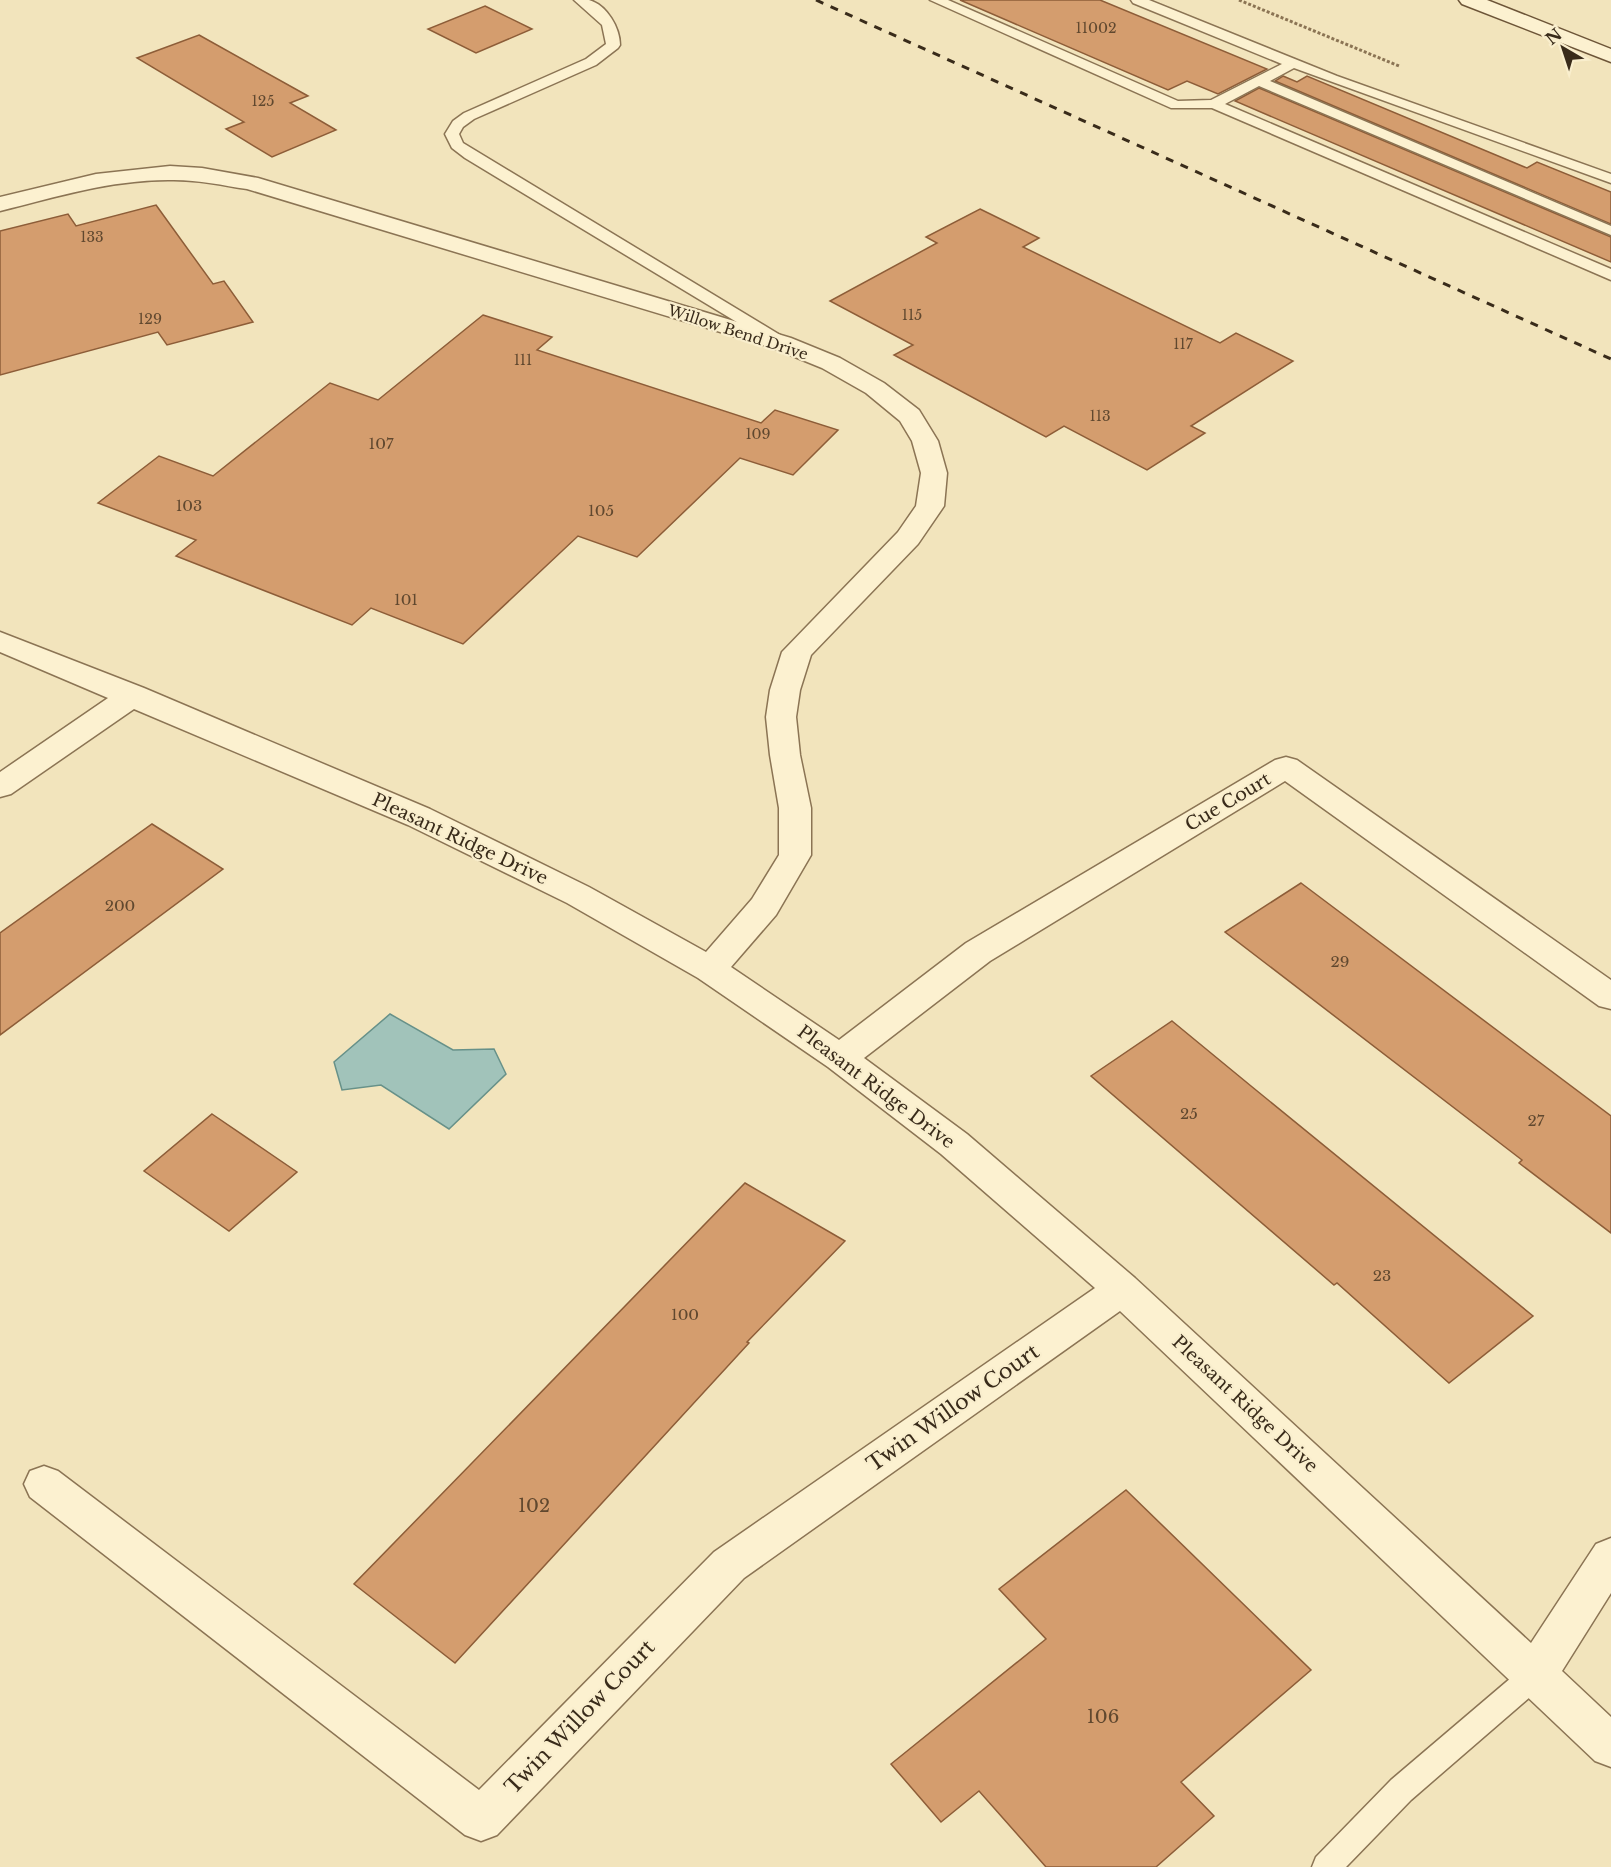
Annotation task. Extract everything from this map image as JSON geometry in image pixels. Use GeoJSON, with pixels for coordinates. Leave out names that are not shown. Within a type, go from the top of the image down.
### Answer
{"type":"FeatureCollection","features":[{"type":"Feature","properties":{"kind":"street"},"geometry":{"type":"LineString","coordinates":[[1469,0],[1611,56]]}},
{"type":"Feature","properties":{"kind":"street","name":"Willow Bend Drive"},"geometry":{"type":"LineString","coordinates":[[0,204],[85,182],[144,174],[194,174],[250,183],[782,343],[831,363],[875,388],[910,416],[925,441],[934,473],[930,506],[908,538],[797,652],[785,690],[781,717],[785,755],[795,808],[795,855],[765,908],[710,969]]}},
{"type":"Feature","properties":{"kind":"street","name":"Pleasant Ridge Drive"},"geometry":{"type":"LineString","coordinates":[[0,641],[419,817],[578,895],[710,969],[840,1058],[954,1144],[1122,1289],[1611,1746]]}},
{"type":"Feature","properties":{"kind":"street"},"geometry":{"type":"LineString","coordinates":[[0,788],[133,696]]}},
{"type":"Feature","properties":{"kind":"street","name":"Cue Court"},"geometry":{"type":"LineString","coordinates":[[840,1058],[978,952],[1286,767],[1611,997]]}},
{"type":"Feature","properties":{"kind":"street","name":"Twin Willow Court"},"geometry":{"type":"LineString","coordinates":[[44,1484],[481,1819],[729,1565],[1122,1289]]}},
{"type":"Feature","properties":{"kind":"street"},"geometry":{"type":"LineString","coordinates":[[1535,1675],[1611,1557]]}},
{"type":"Feature","properties":{"kind":"lane"},"geometry":{"type":"LineString","coordinates":[[581,0],[608,22],[614,34],[613,45],[591,62],[470,116],[458,124],[452,134],[457,145],[782,343]]}},
{"type":"Feature","properties":{"kind":"lane"},"geometry":{"type":"LineString","coordinates":[[937,0],[1176,105],[1214,104],[1611,275]]}},
{"type":"Feature","properties":{"kind":"lane"},"geometry":{"type":"LineString","coordinates":[[1138,0],[1294,63],[1611,179]]}},
{"type":"Feature","properties":{"kind":"lane"},"geometry":{"type":"LineString","coordinates":[[1214,104],[1294,63]]}},
{"type":"Feature","properties":{"kind":"lane"},"geometry":{"type":"LineString","coordinates":[[1259,81],[1611,231]]}},
{"type":"Feature","properties":{"kind":"lane"},"geometry":{"type":"LineString","coordinates":[[1326,1867],[1401,1790],[1535,1675]]}},
{"type":"Feature","properties":{"kind":"water"},"geometry":{"type":"Polygon","coordinates":[[[390,1014],[453,1050],[494,1049],[506,1074],[449,1129],[381,1085],[342,1090],[334,1062],[390,1014]]]}},
{"type":"Feature","properties":{"kind":"building"},"geometry":{"type":"Polygon","coordinates":[[[960,0],[1100,0],[1267,69],[1218,94],[1187,81],[1168,90],[960,0]]]}},
{"type":"Feature","properties":{"kind":"building"},"geometry":{"type":"Polygon","coordinates":[[[485,6],[532,29],[476,53],[428,29],[485,6]]]}},
{"type":"Feature","properties":{"kind":"building"},"geometry":{"type":"Polygon","coordinates":[[[199,35],[308,96],[290,103],[336,130],[272,157],[226,129],[244,122],[137,58],[199,35]]]}},
{"type":"Feature","properties":{"kind":"building"},"geometry":{"type":"Polygon","coordinates":[[[1283,76],[1297,82],[1307,76],[1527,168],[1537,162],[1611,192],[1611,224],[1275,81],[1283,76]]]}},
{"type":"Feature","properties":{"kind":"building"},"geometry":{"type":"Polygon","coordinates":[[[1259,88],[1611,237],[1611,262],[1235,101],[1259,88]]]}},
{"type":"Feature","properties":{"kind":"building"},"geometry":{"type":"Polygon","coordinates":[[[156,205],[213,284],[224,281],[253,322],[167,345],[158,332],[0,375],[0,231],[68,214],[76,226],[156,205]]]}},
{"type":"Feature","properties":{"kind":"building"},"geometry":{"type":"Polygon","coordinates":[[[980,209],[1039,238],[1023,247],[1220,343],[1236,333],[1293,361],[1191,426],[1205,433],[1147,470],[1064,426],[1046,437],[894,355],[913,345],[830,301],[937,243],[926,237],[980,209]]]}},
{"type":"Feature","properties":{"kind":"building"},"geometry":{"type":"Polygon","coordinates":[[[483,315],[552,337],[537,350],[761,423],[775,410],[838,430],[793,475],[740,458],[637,557],[578,536],[463,644],[371,608],[352,625],[176,556],[196,540],[98,503],[159,456],[213,476],[330,383],[378,400],[483,315]]]}},
{"type":"Feature","properties":{"kind":"building"},"geometry":{"type":"Polygon","coordinates":[[[152,824],[223,869],[0,1035],[0,933],[152,824]]]}},
{"type":"Feature","properties":{"kind":"building"},"geometry":{"type":"Polygon","coordinates":[[[1301,883],[1611,1116],[1611,1233],[1519,1163],[1522,1160],[1225,932],[1301,883]]]}},
{"type":"Feature","properties":{"kind":"building"},"geometry":{"type":"Polygon","coordinates":[[[1172,1021],[1533,1316],[1449,1383],[1337,1283],[1334,1285],[1091,1076],[1172,1021]]]}},
{"type":"Feature","properties":{"kind":"building"},"geometry":{"type":"Polygon","coordinates":[[[212,1114],[297,1172],[229,1231],[144,1171],[212,1114]]]}},
{"type":"Feature","properties":{"kind":"building"},"geometry":{"type":"Polygon","coordinates":[[[745,1183],[845,1241],[747,1342],[749,1343],[455,1663],[354,1584],[745,1183]]]}},
{"type":"Feature","properties":{"kind":"building"},"geometry":{"type":"Polygon","coordinates":[[[1126,1490],[1311,1670],[1181,1782],[1214,1816],[1156,1867],[1046,1867],[979,1791],[941,1822],[891,1764],[1046,1639],[999,1589],[1126,1490]]]}},
{"type":"Feature","properties":{"kind":"railway"},"geometry":{"type":"LineString","coordinates":[[816,0],[1611,359]]}}]}
